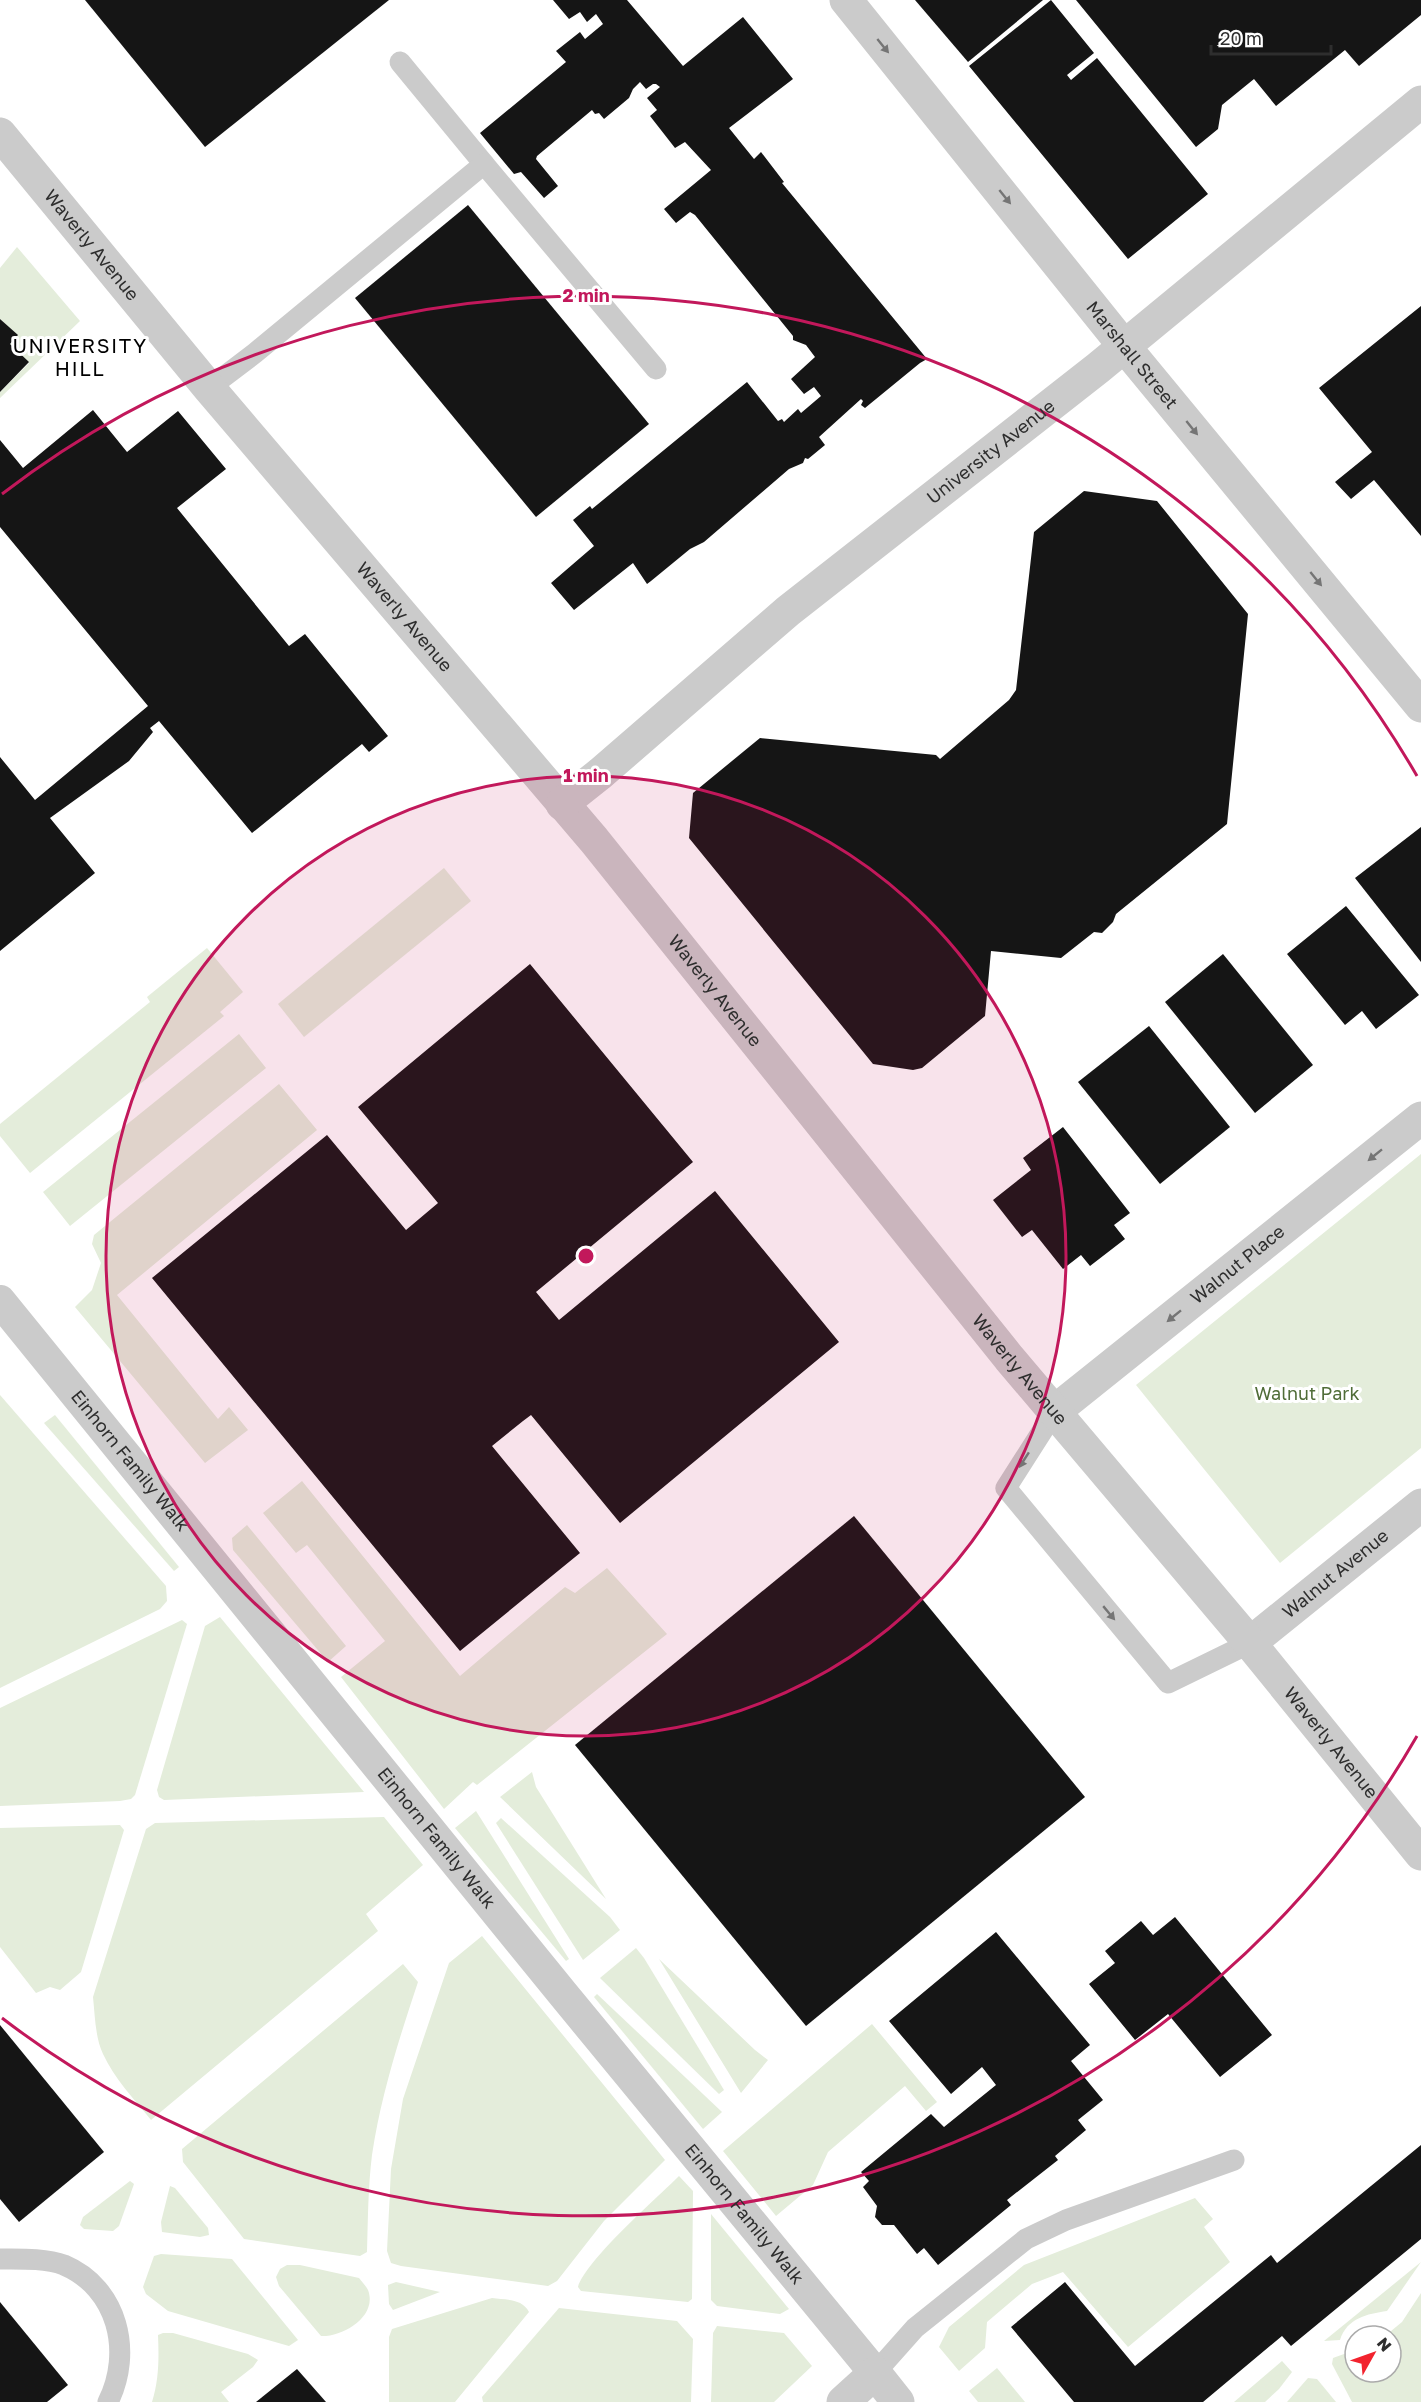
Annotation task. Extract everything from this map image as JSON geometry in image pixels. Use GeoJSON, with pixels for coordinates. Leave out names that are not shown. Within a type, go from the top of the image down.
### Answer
{"type":"FeatureCollection","features":[{"type":"Feature","properties":{"kind":"street","name":"Marshall Street"},"geometry":{"type":"LineString","coordinates":[[846,0],[1124,346],[1420,704]]}},
{"type":"Feature","properties":{"kind":"street","name":"University Avenue"},"geometry":{"type":"LineString","coordinates":[[562,804],[788,611],[1124,346],[1421,102]]}},
{"type":"Feature","properties":{"kind":"street","name":"Waverly Avenue"},"geometry":{"type":"LineString","coordinates":[[0,134],[209,388],[594,840],[1009,1358],[1250,1643],[1421,1854]]}},
{"type":"Feature","properties":{"kind":"street","name":"Walnut Place"},"geometry":{"type":"LineString","coordinates":[[1055,1411],[1421,1118]]}},
{"type":"Feature","properties":{"kind":"street","name":"Einhorn Family Walk"},"geometry":{"type":"LineString","coordinates":[[0,1301],[462,1871],[875,2373]]}},
{"type":"Feature","properties":{"kind":"street","name":"Walnut Avenue"},"geometry":{"type":"LineString","coordinates":[[1250,1643],[1421,1505]]}},
{"type":"Feature","properties":{"kind":"street"},"geometry":{"type":"LineString","coordinates":[[843,2402],[875,2373],[898,2402]]}},
{"type":"Feature","properties":{"kind":"lane"},"geometry":{"type":"LineString","coordinates":[[400,62],[656,369]]}},
{"type":"Feature","properties":{"kind":"lane"},"geometry":{"type":"LineString","coordinates":[[209,388],[255,353],[484,164]]}},
{"type":"Feature","properties":{"kind":"lane"},"geometry":{"type":"LineString","coordinates":[[1055,1411],[1006,1488],[1168,1683],[1250,1643]]}},
{"type":"Feature","properties":{"kind":"lane"},"geometry":{"type":"LineString","coordinates":[[875,2373],[915,2328],[1026,2239],[1066,2220],[1234,2160]]}},
{"type":"Feature","properties":{"kind":"lane"},"geometry":{"type":"LineString","coordinates":[[0,2259],[62,2264],[84,2275],[100,2291],[113,2313],[120,2333],[121,2354],[118,2374],[108,2402]]}},
{"type":"Feature","properties":{"kind":"green space"},"geometry":{"type":"Polygon","coordinates":[[[17,247],[80,321],[0,398],[0,392],[29,363],[10,344],[17,335],[0,319],[0,268],[17,247]]]}},
{"type":"Feature","properties":{"kind":"green space"},"geometry":{"type":"Polygon","coordinates":[[[444,868],[471,901],[304,1037],[278,1004],[444,868]]]}},
{"type":"Feature","properties":{"kind":"green space"},"geometry":{"type":"Polygon","coordinates":[[[207,948],[243,992],[220,1012],[224,1016],[30,1173],[0,1136],[0,1124],[150,1002],[147,997],[207,948]]]}},
{"type":"Feature","properties":{"kind":"green space"},"geometry":{"type":"Polygon","coordinates":[[[239,1034],[266,1068],[70,1226],[43,1192],[239,1034]]]}},
{"type":"Feature","properties":{"kind":"green space"},"geometry":{"type":"Polygon","coordinates":[[[279,1084],[317,1130],[117,1295],[218,1419],[229,1407],[248,1430],[205,1463],[75,1307],[92,1290],[101,1263],[92,1244],[94,1235],[279,1084]]]}},
{"type":"Feature","properties":{"kind":"green space","name":"Walnut Park"},"geometry":{"type":"Polygon","coordinates":[[[1421,1154],[1421,1448],[1280,1563],[1136,1385],[1421,1154]]]}},
{"type":"Feature","properties":{"kind":"green space"},"geometry":{"type":"Polygon","coordinates":[[[0,1395],[166,1586],[167,1601],[160,1609],[0,1688],[0,1395]]]}},
{"type":"Feature","properties":{"kind":"green space"},"geometry":{"type":"Polygon","coordinates":[[[55,1415],[179,1567],[174,1571],[44,1423],[55,1415]]]}},
{"type":"Feature","properties":{"kind":"green space"},"geometry":{"type":"Polygon","coordinates":[[[302,1481],[460,1676],[565,1587],[575,1593],[607,1568],[667,1634],[477,1785],[473,1782],[444,1809],[341,1677],[385,1641],[307,1545],[296,1553],[263,1513],[302,1481]]]}},
{"type":"Feature","properties":{"kind":"green space"},"geometry":{"type":"Polygon","coordinates":[[[247,1525],[346,1646],[328,1662],[233,1550],[232,1538],[247,1525]]]}},
{"type":"Feature","properties":{"kind":"green space"},"geometry":{"type":"Polygon","coordinates":[[[220,1617],[364,1792],[164,1800],[159,1797],[157,1790],[205,1626],[220,1617]]]}},
{"type":"Feature","properties":{"kind":"green space"},"geometry":{"type":"Polygon","coordinates":[[[182,1620],[187,1624],[135,1795],[131,1799],[120,1801],[0,1806],[0,1708],[182,1620]]]}},
{"type":"Feature","properties":{"kind":"green space"},"geometry":{"type":"Polygon","coordinates":[[[532,1772],[536,1787],[606,1899],[500,1797],[532,1772]]]}},
{"type":"Feature","properties":{"kind":"green space"},"geometry":{"type":"Polygon","coordinates":[[[476,1811],[569,1959],[566,1961],[455,1828],[476,1811]]]}},
{"type":"Feature","properties":{"kind":"green space"},"geometry":{"type":"Polygon","coordinates":[[[384,1817],[423,1865],[366,1914],[378,1931],[151,2120],[119,2080],[103,2054],[97,2033],[93,1997],[146,1829],[155,1823],[384,1817]]]}},
{"type":"Feature","properties":{"kind":"green space"},"geometry":{"type":"Polygon","coordinates":[[[501,1818],[610,1917],[620,1930],[583,1960],[496,1823],[501,1818]]]}},
{"type":"Feature","properties":{"kind":"green space"},"geometry":{"type":"Polygon","coordinates":[[[120,1825],[124,1830],[81,1972],[60,1990],[50,1987],[36,1993],[0,1947],[0,1828],[120,1825]]]}},
{"type":"Feature","properties":{"kind":"green space"},"geometry":{"type":"Polygon","coordinates":[[[482,1936],[665,2160],[604,2221],[557,2281],[548,2286],[401,2266],[391,2263],[387,2251],[391,2169],[403,2099],[449,1963],[482,1936]]]}},
{"type":"Feature","properties":{"kind":"green space"},"geometry":{"type":"Polygon","coordinates":[[[636,1948],[724,2090],[719,2094],[600,1978],[636,1948]]]}},
{"type":"Feature","properties":{"kind":"green space"},"geometry":{"type":"Polygon","coordinates":[[[659,1959],[768,2060],[741,2093],[659,1959]]]}},
{"type":"Feature","properties":{"kind":"green space"},"geometry":{"type":"Polygon","coordinates":[[[403,1964],[418,1982],[391,2067],[380,2111],[372,2155],[367,2252],[360,2256],[244,2239],[183,2162],[182,2149],[403,1964]]]}},
{"type":"Feature","properties":{"kind":"green space"},"geometry":{"type":"Polygon","coordinates":[[[597,1994],[722,2112],[703,2129],[594,1997],[597,1994]]]}},
{"type":"Feature","properties":{"kind":"green space"},"geometry":{"type":"Polygon","coordinates":[[[872,2024],[937,2102],[926,2111],[905,2086],[828,2152],[813,2185],[776,2216],[723,2151],[872,2024]]]}},
{"type":"Feature","properties":{"kind":"green space"},"geometry":{"type":"Polygon","coordinates":[[[679,2176],[693,2191],[692,2299],[688,2302],[581,2291],[578,2287],[584,2275],[607,2246],[679,2176]]]}},
{"type":"Feature","properties":{"kind":"green space"},"geometry":{"type":"Polygon","coordinates":[[[130,2181],[134,2184],[119,2226],[113,2231],[84,2229],[80,2225],[83,2217],[130,2181]]]}},
{"type":"Feature","properties":{"kind":"green space"},"geometry":{"type":"Polygon","coordinates":[[[170,2186],[175,2188],[208,2228],[209,2235],[200,2237],[162,2232],[161,2222],[170,2186]]]}},
{"type":"Feature","properties":{"kind":"green space"},"geometry":{"type":"Polygon","coordinates":[[[1195,2198],[1213,2219],[1204,2227],[1230,2262],[1128,2347],[1063,2272],[1032,2284],[987,2322],[985,2348],[959,2371],[939,2347],[949,2327],[1024,2265],[1195,2198]]]}},
{"type":"Feature","properties":{"kind":"green space"},"geometry":{"type":"Polygon","coordinates":[[[711,2214],[789,2309],[780,2314],[717,2306],[711,2300],[711,2214]]]}},
{"type":"Feature","properties":{"kind":"green space"},"geometry":{"type":"Polygon","coordinates":[[[161,2254],[232,2259],[298,2340],[289,2346],[168,2311],[146,2294],[143,2287],[154,2256],[161,2254]]]}},
{"type":"Feature","properties":{"kind":"green space"},"geometry":{"type":"Polygon","coordinates":[[[1421,2262],[1387,2311],[1345,2324],[1421,2262]]]}},
{"type":"Feature","properties":{"kind":"green space"},"geometry":{"type":"Polygon","coordinates":[[[287,2265],[300,2265],[359,2278],[368,2290],[370,2299],[368,2308],[363,2316],[348,2329],[321,2336],[279,2286],[276,2277],[280,2269],[287,2265]]]}},
{"type":"Feature","properties":{"kind":"green space"},"geometry":{"type":"Polygon","coordinates":[[[396,2282],[440,2292],[393,2310],[389,2304],[388,2285],[396,2282]]]}},
{"type":"Feature","properties":{"kind":"green space"},"geometry":{"type":"Polygon","coordinates":[[[1421,2293],[1421,2402],[1352,2402],[1332,2364],[1333,2358],[1343,2354],[1343,2384],[1403,2384],[1403,2324],[1400,2324],[1421,2293]]]}},
{"type":"Feature","properties":{"kind":"green space"},"geometry":{"type":"Polygon","coordinates":[[[492,2298],[518,2302],[529,2312],[455,2402],[389,2402],[389,2337],[392,2329],[492,2298]]]}},
{"type":"Feature","properties":{"kind":"green space"},"geometry":{"type":"Polygon","coordinates":[[[559,2308],[677,2321],[693,2339],[691,2402],[483,2402],[482,2397],[559,2308]]]}},
{"type":"Feature","properties":{"kind":"green space"},"geometry":{"type":"Polygon","coordinates":[[[717,2326],[784,2333],[812,2366],[774,2402],[711,2402],[713,2333],[717,2326]]]}},
{"type":"Feature","properties":{"kind":"green space"},"geometry":{"type":"Polygon","coordinates":[[[1343,2326],[1340,2340],[1324,2341],[1343,2326]]]}},
{"type":"Feature","properties":{"kind":"green space"},"geometry":{"type":"Polygon","coordinates":[[[173,2333],[248,2354],[258,2360],[253,2367],[221,2392],[229,2402],[152,2402],[158,2369],[158,2335],[173,2333]]]}},
{"type":"Feature","properties":{"kind":"green space"},"geometry":{"type":"Polygon","coordinates":[[[1282,2361],[1292,2372],[1265,2402],[1234,2402],[1282,2361]]]}},
{"type":"Feature","properties":{"kind":"green space"},"geometry":{"type":"Polygon","coordinates":[[[997,2368],[1025,2402],[978,2402],[969,2391],[997,2368]]]}},
{"type":"Feature","properties":{"kind":"green space"},"geometry":{"type":"Polygon","coordinates":[[[1308,2378],[1317,2379],[1336,2402],[1287,2402],[1308,2378]]]}},
{"type":"Feature","properties":{"kind":"building"},"geometry":{"type":"Polygon","coordinates":[[[85,0],[389,0],[205,147],[85,0]]]}},
{"type":"Feature","properties":{"kind":"building"},"geometry":{"type":"Polygon","coordinates":[[[553,0],[627,0],[683,66],[743,17],[793,79],[729,128],[754,159],[761,152],[784,182],[782,183],[927,359],[865,408],[861,405],[863,401],[861,399],[819,437],[825,445],[808,459],[805,458],[803,463],[789,469],[704,542],[690,549],[647,584],[633,563],[574,610],[551,583],[594,546],[573,520],[590,506],[592,509],[747,382],[778,421],[782,419],[784,422],[798,409],[801,413],[821,396],[814,387],[804,394],[791,379],[815,357],[806,345],[793,340],[793,336],[695,215],[690,212],[676,223],[664,209],[711,170],[685,142],[675,148],[650,116],[657,110],[647,98],[660,87],[653,84],[646,89],[640,82],[633,89],[629,98],[604,119],[592,110],[537,156],[536,159],[558,186],[544,198],[521,172],[514,174],[480,133],[566,62],[556,51],[580,32],[585,39],[603,24],[596,14],[587,22],[580,12],[569,19],[553,0]]]}},
{"type":"Feature","properties":{"kind":"building"},"geometry":{"type":"Polygon","coordinates":[[[915,0],[1043,0],[968,62],[915,0]]]}},
{"type":"Feature","properties":{"kind":"building"},"geometry":{"type":"Polygon","coordinates":[[[1051,0],[1094,53],[1067,75],[1071,80],[1097,58],[1208,194],[1128,259],[969,66],[1051,0]]]}},
{"type":"Feature","properties":{"kind":"building"},"geometry":{"type":"Polygon","coordinates":[[[1076,0],[1421,0],[1421,15],[1359,66],[1345,50],[1276,106],[1254,79],[1222,105],[1218,129],[1196,147],[1076,0]]]}},
{"type":"Feature","properties":{"kind":"building"},"geometry":{"type":"Polygon","coordinates":[[[468,205],[649,424],[536,517],[355,298],[468,205]]]}},
{"type":"Feature","properties":{"kind":"building"},"geometry":{"type":"Polygon","coordinates":[[[1421,306],[1421,536],[1374,480],[1351,499],[1335,482],[1372,452],[1319,388],[1421,306]]]}},
{"type":"Feature","properties":{"kind":"building"},"geometry":{"type":"Polygon","coordinates":[[[0,319],[18,335],[10,344],[29,362],[0,392],[0,319]]]}},
{"type":"Feature","properties":{"kind":"building"},"geometry":{"type":"Polygon","coordinates":[[[93,410],[127,452],[178,411],[226,469],[177,508],[289,646],[305,634],[388,736],[369,752],[362,744],[252,833],[159,721],[150,728],[153,732],[129,761],[50,818],[95,873],[0,951],[0,757],[35,800],[148,706],[0,527],[0,440],[23,468],[93,410]]]}},
{"type":"Feature","properties":{"kind":"building"},"geometry":{"type":"Polygon","coordinates":[[[1084,491],[1157,501],[1248,614],[1227,824],[1116,914],[1113,922],[1102,933],[1094,932],[1061,958],[991,951],[985,1016],[922,1068],[913,1070],[873,1064],[689,838],[693,793],[760,738],[936,755],[940,759],[1009,700],[1016,690],[1034,532],[1084,491]]]}},
{"type":"Feature","properties":{"kind":"building"},"geometry":{"type":"Polygon","coordinates":[[[1421,827],[1421,962],[1355,878],[1421,827]]]}},
{"type":"Feature","properties":{"kind":"building"},"geometry":{"type":"Polygon","coordinates":[[[1346,906],[1419,995],[1376,1029],[1362,1011],[1345,1025],[1287,954],[1346,906]]]}},
{"type":"Feature","properties":{"kind":"building"},"geometry":{"type":"Polygon","coordinates":[[[1223,954],[1313,1065],[1255,1113],[1165,1002],[1223,954]]]}},
{"type":"Feature","properties":{"kind":"building"},"geometry":{"type":"Polygon","coordinates":[[[530,964],[693,1162],[536,1292],[559,1320],[715,1191],[839,1342],[620,1523],[531,1415],[492,1446],[580,1553],[460,1651],[152,1278],[327,1135],[406,1230],[438,1203],[358,1107],[530,964]]]}},
{"type":"Feature","properties":{"kind":"building"},"geometry":{"type":"Polygon","coordinates":[[[1149,1026],[1230,1127],[1160,1184],[1078,1082],[1149,1026]]]}},
{"type":"Feature","properties":{"kind":"building"},"geometry":{"type":"Polygon","coordinates":[[[1063,1127],[1130,1213],[1114,1225],[1125,1239],[1090,1266],[1081,1255],[1063,1269],[1032,1230],[1022,1237],[993,1200],[1031,1170],[1023,1158],[1063,1127]]]}},
{"type":"Feature","properties":{"kind":"building"},"geometry":{"type":"Polygon","coordinates":[[[854,1516],[1085,1797],[806,2026],[575,1745],[854,1516]]]}},
{"type":"Feature","properties":{"kind":"building"},"geometry":{"type":"Polygon","coordinates":[[[1175,1917],[1272,2035],[1220,2077],[1168,2014],[1135,2040],[1089,1984],[1115,1963],[1105,1951],[1141,1921],[1153,1935],[1175,1917]]]}},
{"type":"Feature","properties":{"kind":"building"},"geometry":{"type":"Polygon","coordinates":[[[996,1932],[1090,2045],[1071,2061],[1103,2100],[1078,2120],[1086,2130],[1055,2156],[1058,2160],[1007,2200],[1011,2205],[938,2265],[924,2248],[917,2254],[894,2225],[882,2225],[875,2217],[877,2206],[863,2187],[869,2181],[861,2172],[931,2114],[944,2127],[996,2085],[982,2067],[951,2094],[889,2021],[996,1932]]]}},
{"type":"Feature","properties":{"kind":"building"},"geometry":{"type":"Polygon","coordinates":[[[0,2025],[104,2152],[19,2222],[0,2199],[0,2025]]]}},
{"type":"Feature","properties":{"kind":"building"},"geometry":{"type":"Polygon","coordinates":[[[1421,2145],[1421,2239],[1291,2346],[1282,2336],[1203,2402],[1074,2402],[1011,2327],[1065,2282],[1135,2366],[1271,2255],[1277,2263],[1421,2145]]]}},
{"type":"Feature","properties":{"kind":"building"},"geometry":{"type":"Polygon","coordinates":[[[0,2302],[68,2385],[47,2402],[0,2402],[0,2302]]]}},
{"type":"Feature","properties":{"kind":"building"},"geometry":{"type":"Polygon","coordinates":[[[297,2369],[326,2402],[256,2402],[297,2369]]]}},
{"type":"Feature","properties":{"kind":"district","name":"UNIVERSITY HILL"},"geometry":{"type":"Point","coordinates":[80,358]}}]}
